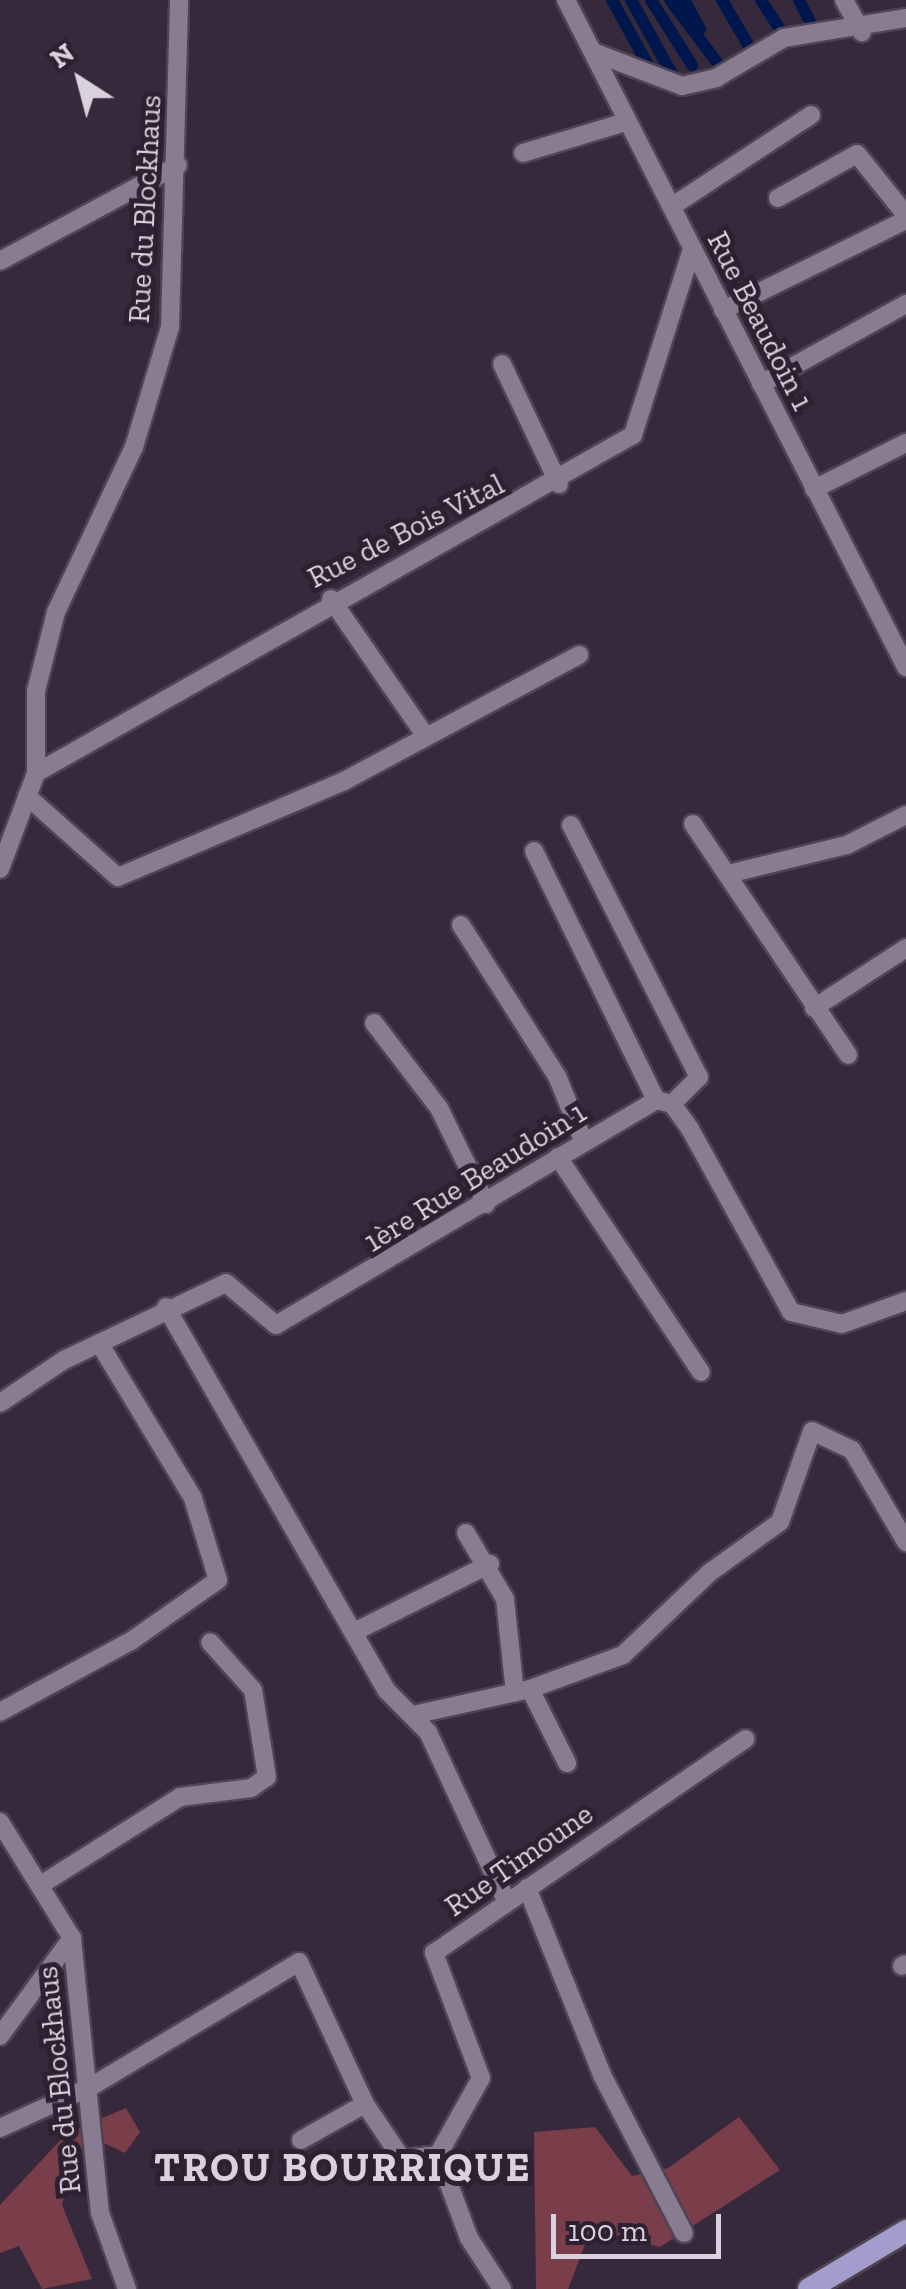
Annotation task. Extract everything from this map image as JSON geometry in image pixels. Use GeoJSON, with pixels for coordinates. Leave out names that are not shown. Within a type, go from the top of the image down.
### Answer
{"type":"FeatureCollection","features":[{"type":"Feature","properties":{"kind":"main road"},"geometry":{"type":"LineString","coordinates":[[809,2289],[906,2231]]}},
{"type":"Feature","properties":{"kind":"street","name":"Rue du Blockhaus"},"geometry":{"type":"LineString","coordinates":[[1,863],[36,773],[36,692],[56,612],[134,447],[170,328],[178,166],[179,0]]}},
{"type":"Feature","properties":{"kind":"street","name":"Rue Beaudoin 1"},"geometry":{"type":"LineString","coordinates":[[566,0],[626,122],[674,204],[692,250],[814,489],[901,646],[906,667]]}},
{"type":"Feature","properties":{"kind":"street"},"geometry":{"type":"LineString","coordinates":[[844,0],[862,32]]}},
{"type":"Feature","properties":{"kind":"street"},"geometry":{"type":"LineString","coordinates":[[590,50],[682,86],[716,78],[784,38],[862,32],[906,18]]}},
{"type":"Feature","properties":{"kind":"street"},"geometry":{"type":"LineString","coordinates":[[674,204],[811,116]]}},
{"type":"Feature","properties":{"kind":"street"},"geometry":{"type":"LineString","coordinates":[[523,153],[626,122]]}},
{"type":"Feature","properties":{"kind":"street"},"geometry":{"type":"LineString","coordinates":[[722,310],[906,218],[857,154],[778,198]]}},
{"type":"Feature","properties":{"kind":"street"},"geometry":{"type":"LineString","coordinates":[[0,261],[178,166]]}},
{"type":"Feature","properties":{"kind":"street","name":"Rue de Bois Vital"},"geometry":{"type":"LineString","coordinates":[[36,773],[331,599],[559,484],[633,434],[692,250]]}},
{"type":"Feature","properties":{"kind":"street"},"geometry":{"type":"LineString","coordinates":[[761,384],[906,304]]}},
{"type":"Feature","properties":{"kind":"street"},"geometry":{"type":"LineString","coordinates":[[502,364],[559,484]]}},
{"type":"Feature","properties":{"kind":"street"},"geometry":{"type":"LineString","coordinates":[[814,489],[906,442]]}},
{"type":"Feature","properties":{"kind":"street"},"geometry":{"type":"LineString","coordinates":[[331,599],[424,734]]}},
{"type":"Feature","properties":{"kind":"street"},"geometry":{"type":"LineString","coordinates":[[27,796],[118,878],[274,814],[579,655]]}},
{"type":"Feature","properties":{"kind":"street"},"geometry":{"type":"LineString","coordinates":[[728,874],[847,845],[906,815]]}},
{"type":"Feature","properties":{"kind":"street"},"geometry":{"type":"LineString","coordinates":[[694,824],[848,1055]]}},
{"type":"Feature","properties":{"kind":"street"},"geometry":{"type":"LineString","coordinates":[[571,825],[699,1077],[664,1102]]}},
{"type":"Feature","properties":{"kind":"street"},"geometry":{"type":"LineString","coordinates":[[534,852],[664,1102],[791,1312],[842,1324],[906,1302]]}},
{"type":"Feature","properties":{"kind":"street"},"geometry":{"type":"LineString","coordinates":[[461,925],[556,1076],[584,1140]]}},
{"type":"Feature","properties":{"kind":"street"},"geometry":{"type":"LineString","coordinates":[[814,1008],[906,948]]}},
{"type":"Feature","properties":{"kind":"street"},"geometry":{"type":"LineString","coordinates":[[374,1023],[440,1108],[486,1204]]}},
{"type":"Feature","properties":{"kind":"street","name":"1ère Rue Beaudoin 1"},"geometry":{"type":"LineString","coordinates":[[0,1403],[166,1307],[226,1283],[276,1325],[486,1204],[584,1140],[664,1102]]}},
{"type":"Feature","properties":{"kind":"street"},"geometry":{"type":"LineString","coordinates":[[558,1157],[702,1372]]}},
{"type":"Feature","properties":{"kind":"street"},"geometry":{"type":"LineString","coordinates":[[166,1307],[388,1691],[414,1715],[506,1902]]}},
{"type":"Feature","properties":{"kind":"street"},"geometry":{"type":"LineString","coordinates":[[0,1712],[131,1641],[218,1580],[193,1498],[100,1343]]}},
{"type":"Feature","properties":{"kind":"street"},"geometry":{"type":"LineString","coordinates":[[414,1715],[522,1691],[622,1655],[708,1572],[780,1522],[812,1430],[852,1450],[906,1542]]}},
{"type":"Feature","properties":{"kind":"street"},"geometry":{"type":"LineString","coordinates":[[466,1533],[490,1564],[505,1599],[522,1691],[567,1764]]}},
{"type":"Feature","properties":{"kind":"street"},"geometry":{"type":"LineString","coordinates":[[356,1632],[490,1564]]}},
{"type":"Feature","properties":{"kind":"street"},"geometry":{"type":"LineString","coordinates":[[42,1884],[180,1797],[252,1788],[267,1777],[253,1690],[210,1642]]}},
{"type":"Feature","properties":{"kind":"street","name":"Rue Timoune"},"geometry":{"type":"LineString","coordinates":[[438,2155],[482,2078],[434,1954],[746,1739]]}},
{"type":"Feature","properties":{"kind":"street","name":"Rue du Blockhaus"},"geometry":{"type":"LineString","coordinates":[[0,1822],[72,1938],[92,2086],[100,2213],[127,2289]]}},
{"type":"Feature","properties":{"kind":"street"},"geometry":{"type":"LineString","coordinates":[[527,1888],[602,2075],[684,2233]]}},
{"type":"Feature","properties":{"kind":"street"},"geometry":{"type":"LineString","coordinates":[[0,2036],[72,1938]]}},
{"type":"Feature","properties":{"kind":"street"},"geometry":{"type":"LineString","coordinates":[[0,2128],[92,2086],[299,1962],[365,2104],[402,2159],[438,2155],[469,2238],[502,2289]]}},
{"type":"Feature","properties":{"kind":"street"},"geometry":{"type":"LineString","coordinates":[[301,2140],[365,2104]]}},
{"type":"Feature","properties":{"kind":"shaded area"},"geometry":{"type":"Polygon","coordinates":[[[126,2108],[140,2132],[125,2153],[95,2139],[75,2153],[62,2205],[92,2279],[42,2289],[19,2246],[0,2253],[0,2205],[67,2133],[126,2108]]]}},
{"type":"Feature","properties":{"kind":"shaded area"},"geometry":{"type":"Polygon","coordinates":[[[739,2117],[780,2170],[660,2247],[591,2229],[568,2289],[536,2289],[534,2132],[595,2127],[632,2176],[668,2168],[739,2117]]]}},
{"type":"Feature","properties":{"kind":"waterway"},"geometry":{"type":"LineString","coordinates":[[612,0],[648,65]]}},
{"type":"Feature","properties":{"kind":"waterway"},"geometry":{"type":"LineString","coordinates":[[631,0],[672,74]]}},
{"type":"Feature","properties":{"kind":"waterway"},"geometry":{"type":"LineString","coordinates":[[651,0],[692,65]]}},
{"type":"Feature","properties":{"kind":"waterway"},"geometry":{"type":"LineString","coordinates":[[670,0],[724,72]]}},
{"type":"Feature","properties":{"kind":"waterway"},"geometry":{"type":"LineString","coordinates":[[684,0],[700,29]]}},
{"type":"Feature","properties":{"kind":"waterway"},"geometry":{"type":"LineString","coordinates":[[722,0],[753,53]]}},
{"type":"Feature","properties":{"kind":"waterway"},"geometry":{"type":"LineString","coordinates":[[761,0],[783,34]]}},
{"type":"Feature","properties":{"kind":"waterway"},"geometry":{"type":"LineString","coordinates":[[799,0],[813,28]]}},
{"type":"Feature","properties":{"kind":"district","name":"TROU BOURRIQUE"},"geometry":{"type":"Point","coordinates":[343,2167]}}]}
